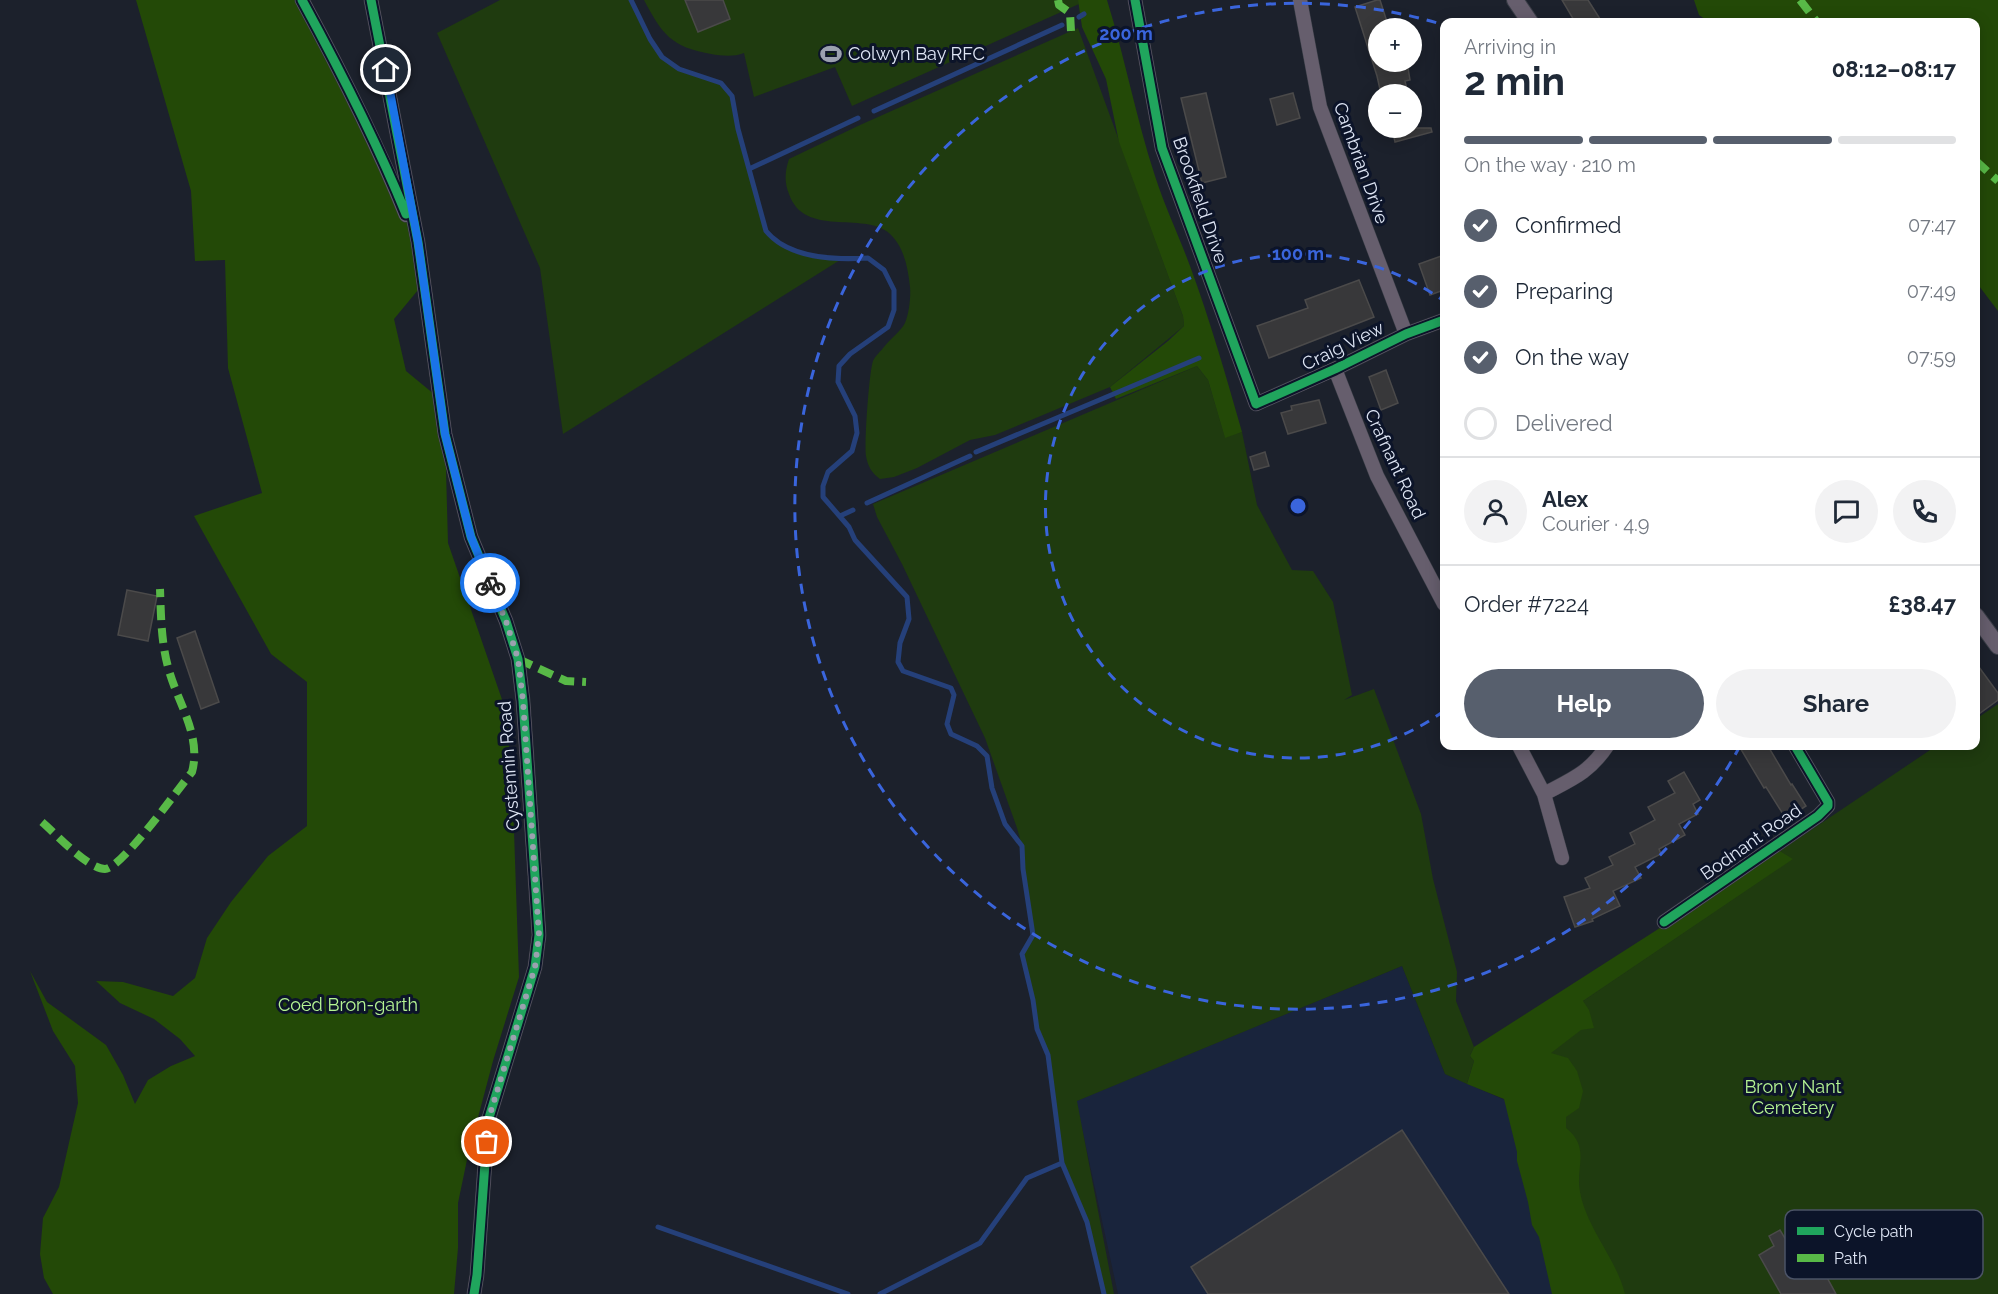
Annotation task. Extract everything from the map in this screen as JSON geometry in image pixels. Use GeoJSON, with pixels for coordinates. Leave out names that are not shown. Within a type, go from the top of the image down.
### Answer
{"type":"FeatureCollection","features":[{"type":"Feature","properties":{"kind":"street"},"geometry":{"type":"LineString","coordinates":[[302,0],[345,78],[389,172],[418,242]]}},
{"type":"Feature","properties":{"kind":"street"},"geometry":{"type":"LineString","coordinates":[[371,0],[418,242]]}},
{"type":"Feature","properties":{"kind":"street","name":"Brookfield Drive"},"geometry":{"type":"LineString","coordinates":[[1135,0],[1162,148],[1256,404]]}},
{"type":"Feature","properties":{"kind":"street","name":"Cambrian Drive"},"geometry":{"type":"LineString","coordinates":[[1300,0],[1320,107],[1406,334]]}},
{"type":"Feature","properties":{"kind":"street"},"geometry":{"type":"LineString","coordinates":[[1515,0],[1527,18]]}},
{"type":"Feature","properties":{"kind":"street","name":"Cystennin Road"},"geometry":{"type":"LineString","coordinates":[[418,242],[445,434],[471,537],[506,621],[518,659],[539,935],[532,979],[488,1121],[474,1294]]}},
{"type":"Feature","properties":{"kind":"street","name":"Craig View"},"geometry":{"type":"LineString","coordinates":[[1256,404],[1406,334],[1440,321]]}},
{"type":"Feature","properties":{"kind":"street","name":"Crafnant Road"},"geometry":{"type":"LineString","coordinates":[[1335,369],[1377,476],[1440,596]]}},
{"type":"Feature","properties":{"kind":"street"},"geometry":{"type":"LineString","coordinates":[[1980,621],[1998,646]]}},
{"type":"Feature","properties":{"kind":"street"},"geometry":{"type":"LineString","coordinates":[[1521,750],[1544,794],[1562,858]]}},
{"type":"Feature","properties":{"kind":"street"},"geometry":{"type":"LineString","coordinates":[[1544,794],[1578,776],[1596,763],[1604,750]]}},
{"type":"Feature","properties":{"kind":"street","name":"Bodnant Road"},"geometry":{"type":"LineString","coordinates":[[1664,922],[1818,816],[1828,806],[1828,802],[1798,750]]}},
{"type":"Feature","properties":{"kind":"shaded area"},"geometry":{"type":"Polygon","coordinates":[[[1402,966],[1445,1074],[1514,1104],[1574,1294],[1118,1294],[1076,1101],[1402,966]]]}},
{"type":"Feature","properties":{"kind":"green space","name":"Coed Bron-garth"},"geometry":{"type":"Polygon","coordinates":[[[136,0],[302,0],[418,242],[423,284],[394,319],[406,371],[440,399],[445,434],[448,543],[507,714],[513,802],[519,977],[493,1061],[458,1203],[458,1248],[454,1294],[53,1294],[44,1278],[40,1254],[43,1218],[59,1187],[78,1103],[75,1066],[53,1031],[30,971],[47,1002],[106,1045],[123,1075],[135,1104],[148,1080],[171,1066],[195,1056],[180,1039],[154,1019],[120,1003],[96,981],[123,982],[173,996],[195,978],[207,938],[231,902],[268,856],[307,826],[307,682],[271,654],[194,516],[262,493],[228,368],[225,260],[195,261],[191,191],[136,0]]]}},
{"type":"Feature","properties":{"kind":"green space"},"geometry":{"type":"Polygon","coordinates":[[[500,0],[631,0],[650,39],[662,57],[679,69],[721,83],[732,96],[738,129],[766,231],[781,244],[790,248],[840,260],[563,434],[540,268],[437,33],[500,0]]]}},
{"type":"Feature","properties":{"kind":"green space","name":"Colwyn Bay RFC"},"geometry":{"type":"Polygon","coordinates":[[[644,0],[1078,0],[1079,4],[852,106],[835,67],[754,97],[744,53],[732,56],[715,55],[677,43],[656,22],[644,0]]]}},
{"type":"Feature","properties":{"kind":"green space"},"geometry":{"type":"Polygon","coordinates":[[[1078,0],[1107,0],[1155,176],[1204,307],[1242,432],[1225,438],[1208,380],[1197,366],[1116,399],[1110,387],[1184,326],[1183,316],[1119,142],[1106,79],[1082,27],[1078,0]]]}},
{"type":"Feature","properties":{"kind":"green space"},"geometry":{"type":"Polygon","coordinates":[[[1694,0],[1998,0],[1998,311],[1980,287],[1980,18],[1703,18],[1699,15],[1694,0]]]}},
{"type":"Feature","properties":{"kind":"green space"},"geometry":{"type":"Polygon","coordinates":[[[1078,28],[1183,316],[1184,326],[1110,387],[995,435],[970,440],[917,468],[894,477],[880,479],[871,469],[866,456],[866,424],[871,368],[874,359],[905,323],[910,291],[908,272],[898,244],[889,233],[865,224],[820,220],[807,216],[797,207],[786,185],[789,159],[1078,28]]]}},
{"type":"Feature","properties":{"kind":"green space"},"geometry":{"type":"Polygon","coordinates":[[[1197,366],[1208,380],[1225,437],[1242,432],[1257,505],[1292,570],[1313,571],[1333,602],[1352,695],[1344,700],[1374,689],[1421,814],[1433,879],[1457,972],[1456,1001],[1474,1047],[1470,1056],[1474,1061],[1467,1084],[1445,1074],[1402,966],[1077,1101],[1114,1294],[1104,1294],[1087,1222],[1062,1163],[1048,1055],[1037,1029],[1022,954],[1033,935],[1022,846],[1017,828],[985,738],[902,564],[877,517],[873,504],[1197,366]]]}},
{"type":"Feature","properties":{"kind":"green space","name":"Bron y Nant Cemetery"},"geometry":{"type":"Polygon","coordinates":[[[1998,704],[1998,1294],[1594,1294],[1524,1041],[1792,859],[1780,851],[1930,750],[1980,750],[1980,716],[1998,704]]]}},
{"type":"Feature","properties":{"kind":"green space"},"geometry":{"type":"Polygon","coordinates":[[[1780,851],[1793,859],[1583,1001],[1589,1010],[1594,1028],[1581,1030],[1551,1053],[1568,1058],[1577,1071],[1583,1091],[1579,1108],[1566,1117],[1566,1128],[1574,1135],[1580,1150],[1579,1183],[1584,1206],[1615,1268],[1625,1294],[1552,1294],[1539,1237],[1532,1225],[1504,1099],[1467,1084],[1474,1061],[1470,1056],[1474,1047],[1780,851]]]}},
{"type":"Feature","properties":{"kind":"building"},"geometry":{"type":"Polygon","coordinates":[[[685,0],[723,0],[730,19],[698,32],[685,0]]]}},
{"type":"Feature","properties":{"kind":"building"},"geometry":{"type":"Polygon","coordinates":[[[1380,0],[1386,18],[1368,18],[1368,48],[1355,7],[1380,0]]]}},
{"type":"Feature","properties":{"kind":"building"},"geometry":{"type":"Polygon","coordinates":[[[1562,0],[1588,0],[1599,18],[1573,18],[1562,0]]]}},
{"type":"Feature","properties":{"kind":"building"},"geometry":{"type":"Polygon","coordinates":[[[1376,72],[1409,72],[1410,80],[1405,81],[1406,84],[1379,84],[1376,72]]]}},
{"type":"Feature","properties":{"kind":"building"},"geometry":{"type":"Polygon","coordinates":[[[1206,93],[1226,177],[1202,183],[1181,98],[1206,93]]]}},
{"type":"Feature","properties":{"kind":"building"},"geometry":{"type":"Polygon","coordinates":[[[1293,93],[1300,118],[1277,125],[1270,99],[1293,93]]]}},
{"type":"Feature","properties":{"kind":"building"},"geometry":{"type":"Polygon","coordinates":[[[1422,128],[1431,128],[1432,132],[1422,135],[1422,128]]]}},
{"type":"Feature","properties":{"kind":"building"},"geometry":{"type":"Polygon","coordinates":[[[1394,138],[1410,138],[1395,142],[1394,138]]]}},
{"type":"Feature","properties":{"kind":"building"},"geometry":{"type":"Polygon","coordinates":[[[1440,256],[1440,291],[1430,295],[1419,264],[1440,256]]]}},
{"type":"Feature","properties":{"kind":"building"},"geometry":{"type":"Polygon","coordinates":[[[1359,280],[1374,317],[1269,358],[1257,326],[1308,308],[1305,300],[1359,280]]]}},
{"type":"Feature","properties":{"kind":"building"},"geometry":{"type":"Polygon","coordinates":[[[1386,370],[1398,403],[1381,410],[1369,377],[1386,370]]]}},
{"type":"Feature","properties":{"kind":"building"},"geometry":{"type":"Polygon","coordinates":[[[1319,400],[1326,423],[1288,434],[1281,413],[1292,410],[1291,406],[1319,400]]]}},
{"type":"Feature","properties":{"kind":"building"},"geometry":{"type":"Polygon","coordinates":[[[1265,452],[1269,466],[1254,470],[1250,457],[1265,452]]]}},
{"type":"Feature","properties":{"kind":"building"},"geometry":{"type":"Polygon","coordinates":[[[127,590],[157,596],[148,641],[118,635],[127,590]]]}},
{"type":"Feature","properties":{"kind":"building"},"geometry":{"type":"Polygon","coordinates":[[[195,631],[219,702],[201,709],[177,638],[195,631]]]}},
{"type":"Feature","properties":{"kind":"building"},"geometry":{"type":"Polygon","coordinates":[[[1980,668],[1998,693],[1998,700],[1980,713],[1980,668]]]}},
{"type":"Feature","properties":{"kind":"building"},"geometry":{"type":"Polygon","coordinates":[[[1741,750],[1770,750],[1806,806],[1786,819],[1766,787],[1764,788],[1741,750]]]}},
{"type":"Feature","properties":{"kind":"building"},"geometry":{"type":"Polygon","coordinates":[[[1684,772],[1700,800],[1693,804],[1698,814],[1679,824],[1685,835],[1659,849],[1661,854],[1635,867],[1641,878],[1613,891],[1620,906],[1592,919],[1593,921],[1575,927],[1564,897],[1590,888],[1585,878],[1613,865],[1609,857],[1635,844],[1630,833],[1655,820],[1648,807],[1675,793],[1668,781],[1684,772]]]}},
{"type":"Feature","properties":{"kind":"building"},"geometry":{"type":"Polygon","coordinates":[[[1402,1130],[1509,1294],[1208,1294],[1191,1267],[1402,1130]]]}},
{"type":"Feature","properties":{"kind":"building"},"geometry":{"type":"Polygon","coordinates":[[[1780,1230],[1785,1238],[1785,1279],[1828,1279],[1836,1294],[1781,1294],[1759,1255],[1774,1246],[1769,1236],[1780,1230]]]}},
{"type":"Feature","properties":{"kind":"waterway"},"geometry":{"type":"LineString","coordinates":[[631,0],[650,39],[662,57],[679,69],[721,83],[732,96],[738,129],[766,231],[787,247],[813,256],[841,259],[868,258],[884,270],[894,290],[894,310],[888,327],[850,354],[839,366],[838,382],[855,416],[857,433],[852,451],[828,472],[823,486],[823,497],[849,527],[855,540],[907,597],[909,619],[900,643],[898,662],[903,671],[951,688],[954,695],[947,724],[951,734],[977,746],[987,756],[992,788],[1005,824],[1022,846],[1023,869],[1033,935],[1022,954],[1037,1029],[1048,1055],[1062,1163],[1087,1222],[1104,1294]]}},
{"type":"Feature","properties":{"kind":"waterway"},"geometry":{"type":"LineString","coordinates":[[1079,17],[1084,14]]}},
{"type":"Feature","properties":{"kind":"waterway"},"geometry":{"type":"LineString","coordinates":[[874,111],[1062,25]]}},
{"type":"Feature","properties":{"kind":"waterway"},"geometry":{"type":"LineString","coordinates":[[749,169],[858,118]]}},
{"type":"Feature","properties":{"kind":"waterway"},"geometry":{"type":"LineString","coordinates":[[976,452],[1199,358]]}},
{"type":"Feature","properties":{"kind":"waterway"},"geometry":{"type":"LineString","coordinates":[[867,503],[970,456]]}},
{"type":"Feature","properties":{"kind":"waterway"},"geometry":{"type":"LineString","coordinates":[[840,516],[853,510]]}},
{"type":"Feature","properties":{"kind":"waterway"},"geometry":{"type":"LineString","coordinates":[[880,1294],[980,1243],[1027,1178],[1062,1163]]}},
{"type":"Feature","properties":{"kind":"waterway"},"geometry":{"type":"LineString","coordinates":[[658,1227],[848,1294]]}},
{"type":"Feature","properties":{"kind":"marked path"},"geometry":{"type":"LineString","coordinates":[[1058,0],[1059,5],[1070,13],[1071,31]]}},
{"type":"Feature","properties":{"kind":"marked path"},"geometry":{"type":"LineString","coordinates":[[1800,0],[1814,18]]}},
{"type":"Feature","properties":{"kind":"marked path"},"geometry":{"type":"LineString","coordinates":[[1980,165],[1998,181]]}},
{"type":"Feature","properties":{"kind":"marked path"},"geometry":{"type":"LineString","coordinates":[[42,822],[81,857],[105,869],[124,856],[136,843],[192,772],[194,745],[166,657],[160,589]]}},
{"type":"Feature","properties":{"kind":"marked path"},"geometry":{"type":"LineString","coordinates":[[518,659],[566,681],[586,682]]}},
{"type":"Feature","properties":{"kind":"cycle path"},"geometry":{"type":"LineString","coordinates":[[302,0],[357,106],[406,214]]}},
{"type":"Feature","properties":{"kind":"cycle path"},"geometry":{"type":"LineString","coordinates":[[371,0],[418,242],[445,434],[471,537],[506,621],[518,659],[523,701],[539,935],[535,967],[488,1121],[474,1294]]}},
{"type":"Feature","properties":{"kind":"cycle path"},"geometry":{"type":"LineString","coordinates":[[1135,0],[1162,148],[1256,404],[1406,334],[1440,321]]}},
{"type":"Feature","properties":{"kind":"cycle path"},"geometry":{"type":"LineString","coordinates":[[1664,922],[1818,816],[1828,806],[1828,802],[1797,750]]}},
{"type":"Feature","properties":{"kind":"way so far"},"geometry":{"type":"LineString","coordinates":[[487,1142],[488,1121],[526,1001],[535,967],[539,935],[518,659],[506,621],[490,583]]}},
{"type":"Feature","properties":{"kind":"place","name":"Colwyn Bay RFC"},"geometry":{"type":"Point","coordinates":[831,54]}},
{"type":"Feature","properties":{"kind":"route"},"geometry":{"type":"LineString","coordinates":[[386,70],[418,242],[445,434],[471,537],[490,583]]}}]}
